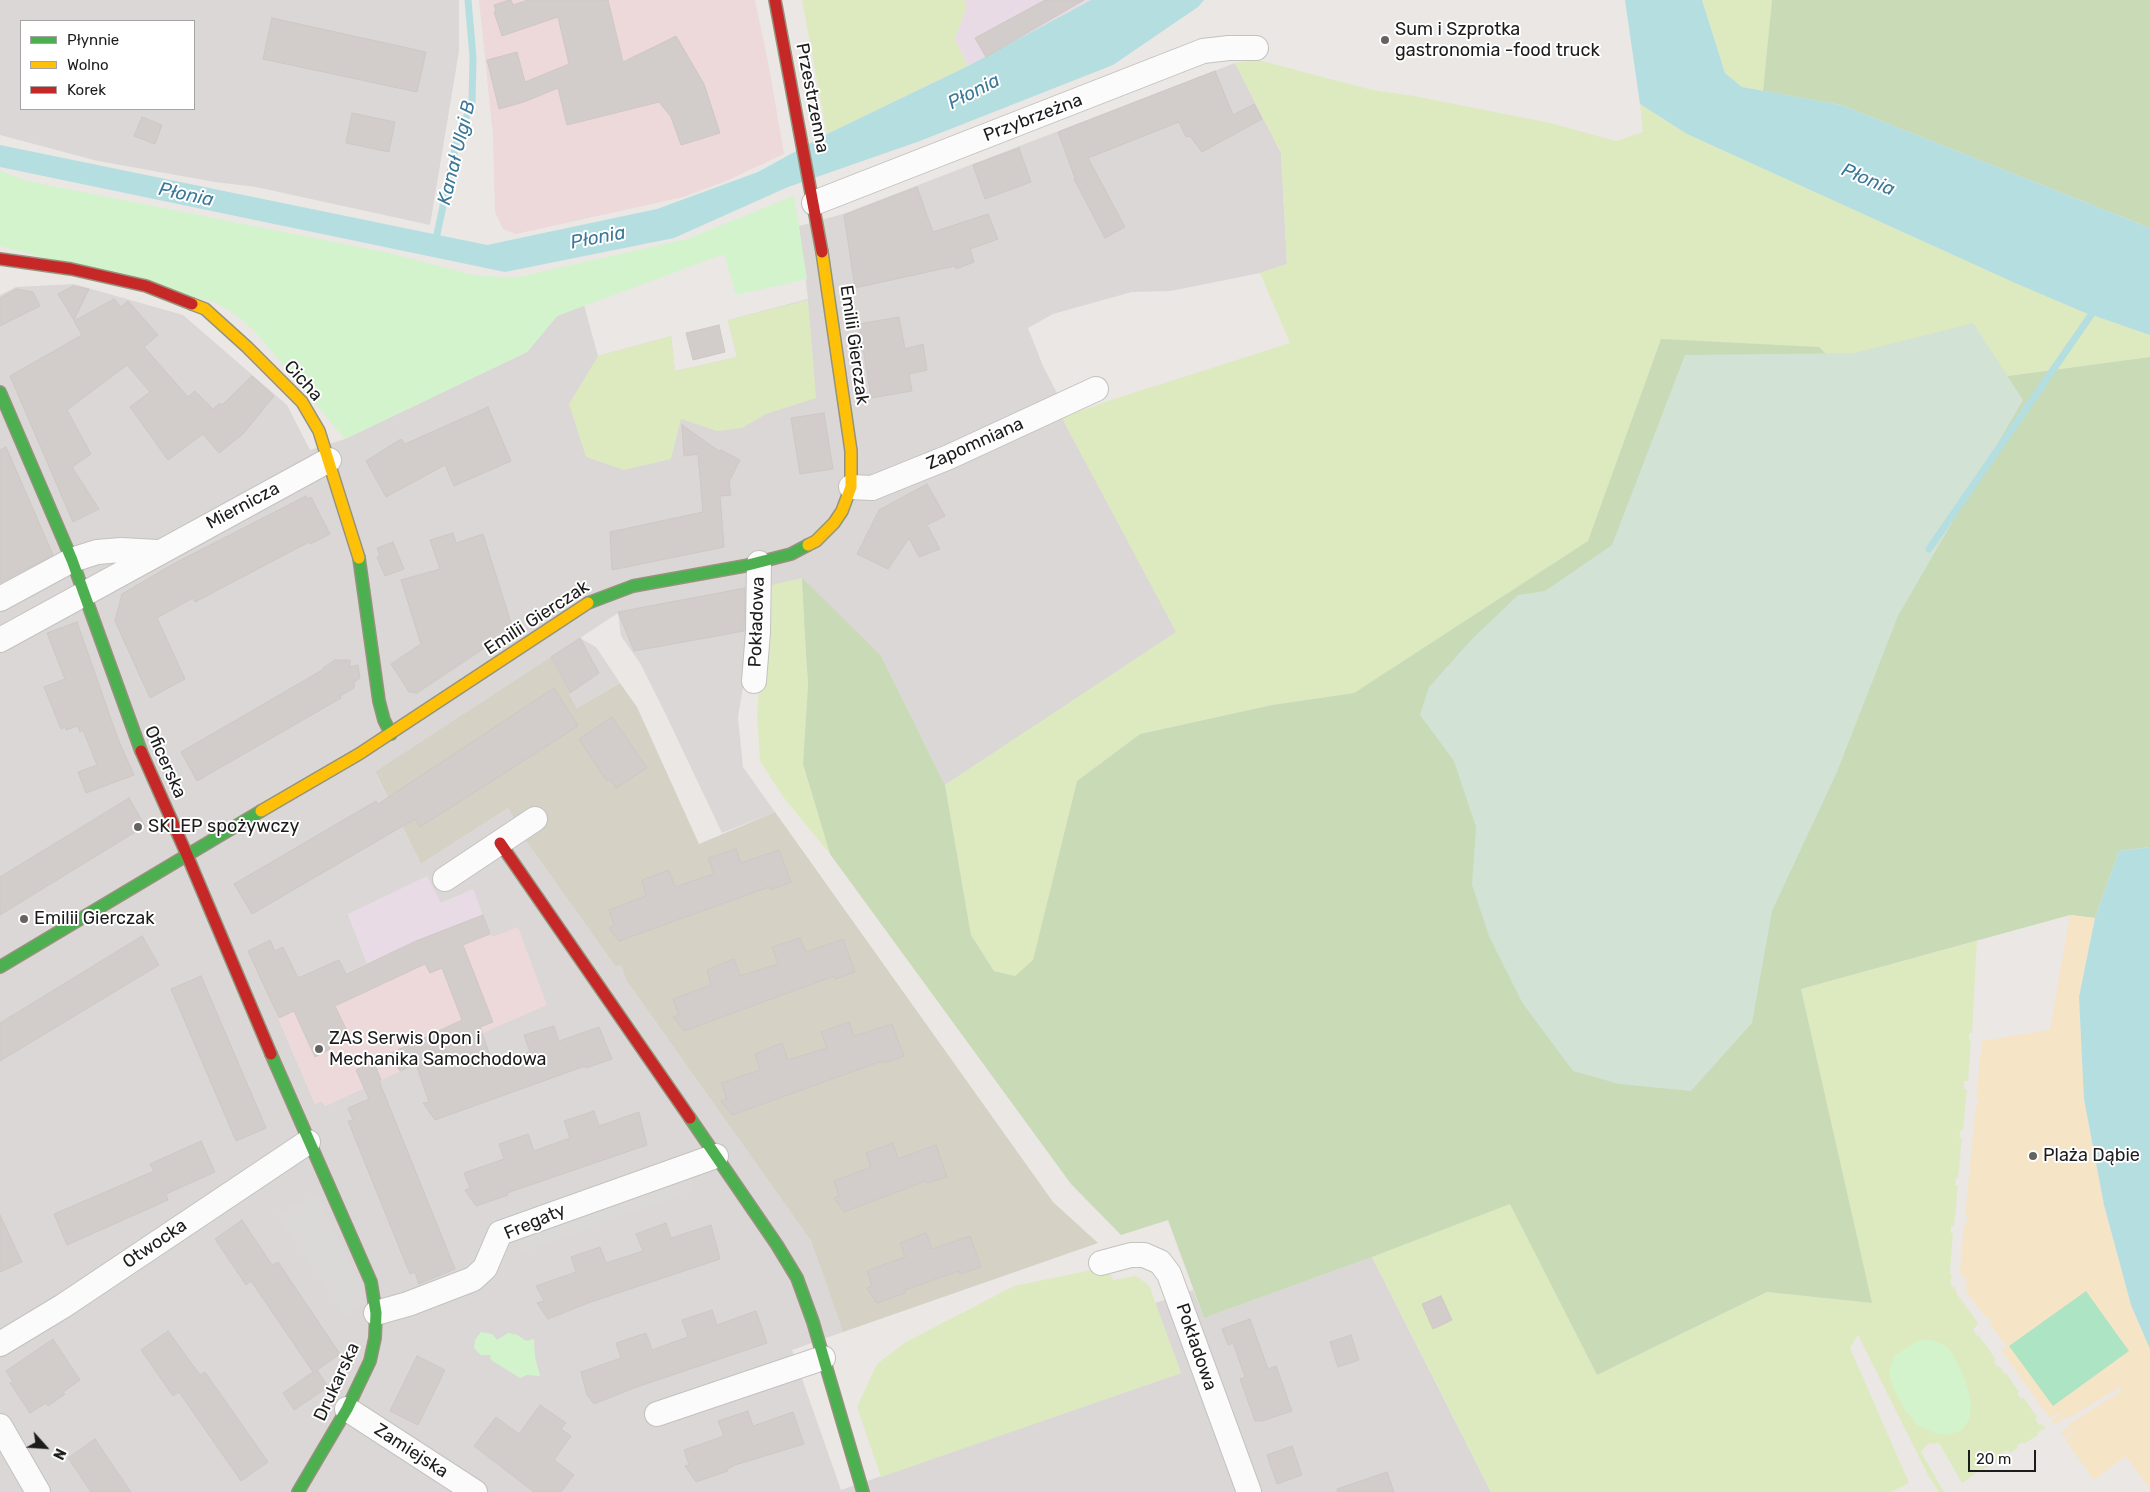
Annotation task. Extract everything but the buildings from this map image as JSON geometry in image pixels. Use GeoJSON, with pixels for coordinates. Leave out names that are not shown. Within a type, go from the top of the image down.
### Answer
{"type":"FeatureCollection","features":[{"type":"Feature","properties":{"kind":"street","name":"Przestrzenna"},"geometry":{"type":"LineString","coordinates":[[775,0],[812,195]]}},
{"type":"Feature","properties":{"kind":"street","name":"Przybrzeżna"},"geometry":{"type":"LineString","coordinates":[[812,195],[1203,51],[1256,48]]}},
{"type":"Feature","properties":{"kind":"street","name":"Emilii Gierczak"},"geometry":{"type":"LineString","coordinates":[[0,967],[391,734],[593,600],[633,586],[759,562],[790,554],[804,548],[822,536],[834,523],[842,510],[851,487],[851,452],[812,195]]}},
{"type":"Feature","properties":{"kind":"street","name":"Cicha"},"geometry":{"type":"LineString","coordinates":[[0,259],[71,269],[146,286],[205,309],[247,347],[302,402],[318,431],[359,559],[379,701],[384,720],[391,734]]}},
{"type":"Feature","properties":{"kind":"street","name":"Zapomniana"},"geometry":{"type":"LineString","coordinates":[[851,487],[872,488],[949,457],[1096,389]]}},
{"type":"Feature","properties":{"kind":"street","name":"Oficerska"},"geometry":{"type":"LineString","coordinates":[[0,392],[72,560],[133,734],[187,855],[308,1142]]}},
{"type":"Feature","properties":{"kind":"street","name":"Miernicza"},"geometry":{"type":"LineString","coordinates":[[0,640],[157,552],[328,460]]}},
{"type":"Feature","properties":{"kind":"street"},"geometry":{"type":"LineString","coordinates":[[0,599],[72,560],[97,552],[121,550],[157,552]]}},
{"type":"Feature","properties":{"kind":"street","name":"Pokładowa"},"geometry":{"type":"LineString","coordinates":[[754,682],[758,632],[759,562]]}},
{"type":"Feature","properties":{"kind":"street"},"geometry":{"type":"LineString","coordinates":[[445,879],[535,819]]}},
{"type":"Feature","properties":{"kind":"street"},"geometry":{"type":"LineString","coordinates":[[500,844],[778,1245],[796,1278],[824,1358],[862,1488]]}},
{"type":"Feature","properties":{"kind":"street","name":"Drukarska"},"geometry":{"type":"LineString","coordinates":[[298,1492],[347,1409],[370,1361],[375,1338],[376,1313],[371,1282],[308,1142]]}},
{"type":"Feature","properties":{"kind":"street","name":"Otwocka"},"geometry":{"type":"LineString","coordinates":[[0,1344],[63,1306],[308,1142]]}},
{"type":"Feature","properties":{"kind":"street","name":"Fregaty"},"geometry":{"type":"LineString","coordinates":[[376,1313],[408,1304],[473,1279],[485,1268],[500,1232],[716,1156]]}},
{"type":"Feature","properties":{"kind":"street","name":"Pokładowa"},"geometry":{"type":"LineString","coordinates":[[1101,1263],[1131,1255],[1144,1254],[1160,1262],[1169,1274],[1249,1492]]}},
{"type":"Feature","properties":{"kind":"street"},"geometry":{"type":"LineString","coordinates":[[657,1414],[824,1358]]}},
{"type":"Feature","properties":{"kind":"street","name":"Zamiejska"},"geometry":{"type":"LineString","coordinates":[[347,1409],[475,1492]]}},
{"type":"Feature","properties":{"kind":"street"},"geometry":{"type":"LineString","coordinates":[[0,1426],[38,1492]]}},
{"type":"Feature","properties":{"kind":"shaded area"},"geometry":{"type":"Polygon","coordinates":[[[0,0],[459,0],[459,51],[430,225],[256,187],[215,182],[98,161],[0,135],[0,0]]]}},
{"type":"Feature","properties":{"kind":"shaded area"},"geometry":{"type":"Polygon","coordinates":[[[479,0],[755,0],[784,154],[726,181],[683,197],[516,234],[503,229],[495,212],[493,135],[479,0]]]}},
{"type":"Feature","properties":{"kind":"shaded area"},"geometry":{"type":"Polygon","coordinates":[[[964,0],[1091,0],[968,66],[955,39],[966,6],[964,0]]]}},
{"type":"Feature","properties":{"kind":"shaded area"},"geometry":{"type":"Polygon","coordinates":[[[1235,63],[1281,153],[1287,264],[1260,273],[1171,291],[1132,292],[1053,314],[1028,328],[1043,366],[1058,395],[1062,418],[1177,632],[945,785],[881,656],[745,675],[738,717],[743,767],[775,812],[722,833],[640,663],[621,636],[618,613],[580,638],[596,647],[620,683],[577,708],[552,657],[375,773],[421,864],[508,808],[524,838],[615,966],[621,964],[626,980],[811,1241],[843,1332],[792,1350],[841,1490],[1181,1373],[1155,1303],[1193,1290],[1204,1318],[1372,1257],[1491,1492],[0,1492],[0,295],[16,287],[74,284],[183,315],[287,405],[310,450],[345,439],[527,352],[557,316],[584,305],[598,356],[671,336],[675,371],[737,357],[728,320],[808,299],[799,226],[843,214],[1235,63]],[[473,890],[441,903],[348,914],[367,963],[274,1008],[315,1104],[322,1101],[325,1106],[458,1044],[491,937],[473,890]]]}},
{"type":"Feature","properties":{"kind":"shaded area"},"geometry":{"type":"Polygon","coordinates":[[[551,657],[577,708],[620,683],[637,707],[699,844],[775,812],[1053,1202],[1098,1243],[843,1332],[811,1241],[626,980],[621,965],[615,966],[524,838],[508,808],[421,864],[375,772],[551,657]]]}},
{"type":"Feature","properties":{"kind":"shaded area"},"geometry":{"type":"Polygon","coordinates":[[[427,876],[441,903],[473,889],[490,934],[452,950],[415,942],[367,963],[348,914],[427,876]]]}},
{"type":"Feature","properties":{"kind":"shaded area"},"geometry":{"type":"Polygon","coordinates":[[[518,927],[547,1005],[325,1106],[322,1101],[315,1104],[274,1007],[415,942],[452,950],[490,934],[492,937],[518,927]]]}},
{"type":"Feature","properties":{"kind":"shaded area"},"geometry":{"type":"Polygon","coordinates":[[[690,1175],[695,1189],[523,1252],[518,1236],[690,1175]]]}},
{"type":"Feature","properties":{"kind":"shaded area"},"geometry":{"type":"Polygon","coordinates":[[[318,1194],[361,1288],[364,1304],[345,1317],[276,1214],[318,1194]]]}},
{"type":"Feature","properties":{"kind":"green space"},"geometry":{"type":"Polygon","coordinates":[[[802,0],[964,0],[967,6],[955,39],[968,66],[827,134],[802,0]]]}},
{"type":"Feature","properties":{"kind":"green space"},"geometry":{"type":"Polygon","coordinates":[[[1702,0],[1772,0],[1763,91],[1742,87],[1725,73],[1702,0]]]}},
{"type":"Feature","properties":{"kind":"green space"},"geometry":{"type":"Polygon","coordinates":[[[1772,0],[2150,0],[2150,228],[1841,105],[1763,91],[1772,0]]]}},
{"type":"Feature","properties":{"kind":"green space"},"geometry":{"type":"Polygon","coordinates":[[[1258,60],[1372,90],[1414,96],[1550,123],[1616,141],[1643,132],[1640,104],[1687,134],[2015,283],[2083,312],[2150,335],[2150,357],[1993,378],[1661,339],[1589,541],[1354,693],[1272,705],[1140,734],[1077,781],[1033,961],[1015,976],[994,971],[971,935],[945,785],[1176,632],[1062,418],[1105,402],[1290,343],[1260,273],[1287,264],[1281,153],[1235,63],[1258,60]]]}},
{"type":"Feature","properties":{"kind":"green space"},"geometry":{"type":"Polygon","coordinates":[[[0,171],[27,181],[389,253],[473,275],[514,278],[687,239],[794,196],[807,279],[736,295],[724,254],[557,316],[527,352],[345,439],[257,334],[240,318],[217,303],[0,246],[0,171]]]}},
{"type":"Feature","properties":{"kind":"green space"},"geometry":{"type":"Polygon","coordinates":[[[808,300],[816,398],[766,414],[742,428],[717,431],[681,419],[671,459],[624,470],[586,457],[569,404],[598,356],[671,336],[675,371],[737,357],[728,320],[808,300]]]}},
{"type":"Feature","properties":{"kind":"green space"},"geometry":{"type":"Polygon","coordinates":[[[1973,323],[2023,400],[1898,616],[1837,772],[1772,911],[1752,1023],[1691,1091],[1619,1084],[1573,1071],[1523,1004],[1489,936],[1472,885],[1476,827],[1454,761],[1420,715],[1429,687],[1471,640],[1518,595],[1545,591],[1612,545],[1685,355],[1854,353],[1973,323]]]}},
{"type":"Feature","properties":{"kind":"green space"},"geometry":{"type":"Polygon","coordinates":[[[1661,339],[1819,347],[1946,475],[1993,378],[2150,357],[2150,847],[2119,851],[2095,918],[2070,915],[1801,989],[1872,1303],[1767,1292],[1597,1375],[1510,1204],[1204,1318],[1168,1220],[1121,1235],[1071,1184],[830,854],[803,764],[808,686],[802,578],[881,656],[945,785],[971,935],[994,971],[1015,976],[1033,960],[1077,781],[1140,734],[1272,705],[1354,693],[1588,541],[1661,339]]]}},
{"type":"Feature","properties":{"kind":"green space"},"geometry":{"type":"Polygon","coordinates":[[[802,578],[808,687],[803,764],[830,854],[784,798],[760,761],[757,714],[767,586],[802,578]]]}},
{"type":"Feature","properties":{"kind":"green space"},"geometry":{"type":"Polygon","coordinates":[[[1977,941],[1972,1033],[1969,1033],[1969,1040],[1971,1041],[1968,1081],[1964,1081],[1964,1089],[1967,1089],[1963,1130],[1961,1130],[1959,1137],[1962,1138],[1958,1178],[1956,1178],[1955,1185],[1958,1186],[1954,1226],[1951,1226],[1951,1233],[1953,1234],[1950,1272],[1952,1278],[1950,1280],[1952,1287],[1954,1286],[1957,1294],[1978,1323],[1973,1330],[1977,1336],[1979,1335],[1996,1360],[1994,1362],[1998,1367],[2001,1367],[2004,1374],[2006,1373],[2019,1392],[2017,1393],[2021,1399],[2024,1398],[2037,1417],[2035,1419],[2039,1425],[2042,1424],[2046,1430],[2043,1429],[2037,1433],[2038,1435],[2024,1444],[2023,1442],[2017,1445],[2018,1448],[2010,1453],[2008,1450],[2001,1454],[2003,1458],[1982,1470],[1981,1468],[1975,1471],[1975,1474],[1962,1483],[1939,1443],[1928,1444],[1921,1452],[1944,1492],[1939,1492],[1928,1475],[1858,1335],[1850,1348],[1909,1483],[1891,1492],[1491,1492],[1372,1257],[1510,1203],[1597,1375],[1767,1292],[1871,1303],[1801,989],[1977,941]]]}},
{"type":"Feature","properties":{"kind":"green space"},"geometry":{"type":"Polygon","coordinates":[[[1107,1267],[1113,1280],[1136,1276],[1149,1285],[1181,1373],[881,1477],[857,1407],[877,1364],[906,1342],[1014,1286],[1107,1267]]]}},
{"type":"Feature","properties":{"kind":"green space"},"geometry":{"type":"Polygon","coordinates":[[[2086,1291],[2129,1351],[2053,1406],[2009,1346],[2086,1291]]]}},
{"type":"Feature","properties":{"kind":"green space"},"geometry":{"type":"Polygon","coordinates":[[[481,1332],[492,1334],[497,1340],[508,1333],[518,1335],[526,1341],[534,1339],[535,1357],[540,1376],[527,1375],[520,1378],[491,1360],[490,1355],[481,1355],[474,1348],[475,1340],[481,1332]]]}},
{"type":"Feature","properties":{"kind":"green space"},"geometry":{"type":"Polygon","coordinates":[[[1924,1339],[1938,1342],[1947,1347],[1955,1358],[1969,1394],[1971,1405],[1969,1420],[1962,1430],[1947,1435],[1935,1433],[1918,1426],[1905,1410],[1895,1392],[1889,1373],[1894,1356],[1924,1339]]]}},
{"type":"Feature","properties":{"kind":"sand","name":"Plaża Dąbie"},"geometry":{"type":"Polygon","coordinates":[[[2070,915],[2095,918],[2079,997],[2084,1099],[2104,1206],[2131,1305],[2150,1349],[2150,1489],[2126,1456],[2094,1480],[2065,1439],[2074,1431],[2064,1437],[2061,1433],[2070,1426],[2069,1424],[2122,1391],[2120,1387],[2067,1419],[2065,1418],[2054,1424],[2051,1420],[2061,1414],[2060,1412],[2050,1418],[2001,1350],[2007,1347],[1990,1324],[1992,1323],[1989,1317],[1986,1318],[1967,1292],[1965,1276],[1962,1277],[1960,1271],[1964,1224],[1967,1224],[1967,1216],[1965,1216],[1976,1105],[1978,1105],[1979,1099],[1976,1098],[1982,1041],[2050,1030],[2070,915]]]}},
{"type":"Feature","properties":{"kind":"water","name":"Płonia"},"geometry":{"type":"Polygon","coordinates":[[[1091,0],[1204,0],[1198,7],[1113,65],[920,141],[788,187],[674,238],[505,272],[0,167],[0,145],[487,245],[657,209],[758,172],[827,134],[968,66],[1091,0]]]}},
{"type":"Feature","properties":{"kind":"water","name":"Płonia"},"geometry":{"type":"Polygon","coordinates":[[[1625,0],[1702,0],[1725,73],[1742,87],[1841,105],[2150,228],[2150,335],[2083,312],[2015,283],[1687,134],[1640,104],[1625,0]]]}},
{"type":"Feature","properties":{"kind":"water"},"geometry":{"type":"Polygon","coordinates":[[[2150,847],[2150,1349],[2131,1305],[2104,1205],[2084,1099],[2079,997],[2095,918],[2119,851],[2150,847]]]}},
{"type":"Feature","properties":{"kind":"waterway","name":"Kanał Ulgi B"},"geometry":{"type":"LineString","coordinates":[[435,244],[456,144],[472,102],[473,57],[468,0]]}},
{"type":"Feature","properties":{"kind":"waterway"},"geometry":{"type":"LineString","coordinates":[[1929,549],[2091,315]]}},
{"type":"Feature","properties":{"kind":"traffic: fast"},"geometry":{"type":"LineString","coordinates":[[0,392],[72,560],[141,751]]}},
{"type":"Feature","properties":{"kind":"traffic: fast"},"geometry":{"type":"LineString","coordinates":[[588,603],[633,586],[744,566],[791,554],[808,545]]}},
{"type":"Feature","properties":{"kind":"traffic: fast"},"geometry":{"type":"LineString","coordinates":[[359,558],[379,701],[384,720],[391,734]]}},
{"type":"Feature","properties":{"kind":"traffic: fast"},"geometry":{"type":"LineString","coordinates":[[0,967],[261,811]]}},
{"type":"Feature","properties":{"kind":"traffic: fast"},"geometry":{"type":"LineString","coordinates":[[271,1054],[371,1282],[376,1313],[375,1338],[370,1361],[347,1409],[298,1492]]}},
{"type":"Feature","properties":{"kind":"traffic: fast"},"geometry":{"type":"LineString","coordinates":[[690,1118],[777,1245],[797,1278],[813,1322],[863,1492]]}},
{"type":"Feature","properties":{"kind":"traffic: slow"},"geometry":{"type":"LineString","coordinates":[[808,545],[816,541],[834,523],[842,511],[851,487],[851,451],[822,252]]}},
{"type":"Feature","properties":{"kind":"traffic: slow"},"geometry":{"type":"LineString","coordinates":[[192,304],[205,309],[247,347],[302,402],[319,431],[359,558]]}},
{"type":"Feature","properties":{"kind":"traffic: slow"},"geometry":{"type":"LineString","coordinates":[[261,811],[359,754],[588,603]]}},
{"type":"Feature","properties":{"kind":"traffic: jam"},"geometry":{"type":"LineString","coordinates":[[775,0],[822,252]]}},
{"type":"Feature","properties":{"kind":"traffic: jam"},"geometry":{"type":"LineString","coordinates":[[0,259],[71,269],[146,286],[192,304]]}},
{"type":"Feature","properties":{"kind":"traffic: jam"},"geometry":{"type":"LineString","coordinates":[[141,751],[271,1054]]}},
{"type":"Feature","properties":{"kind":"traffic: jam"},"geometry":{"type":"LineString","coordinates":[[500,843],[690,1118]]}},
{"type":"Feature","properties":{"kind":"place","name":"Sum i Szprotka gastronomia -food truck"},"geometry":{"type":"Point","coordinates":[1385,40]}},
{"type":"Feature","properties":{"kind":"place","name":"SKLEP spożywczy"},"geometry":{"type":"Point","coordinates":[138,827]}},
{"type":"Feature","properties":{"kind":"place","name":"Emilii Gierczak"},"geometry":{"type":"Point","coordinates":[24,919]}},
{"type":"Feature","properties":{"kind":"place","name":"ZAS Serwis Opon i Mechanika Samochodowa"},"geometry":{"type":"Point","coordinates":[319,1049]}},
{"type":"Feature","properties":{"kind":"place","name":"Plaża Dąbie"},"geometry":{"type":"Point","coordinates":[2033,1156]}}]}
